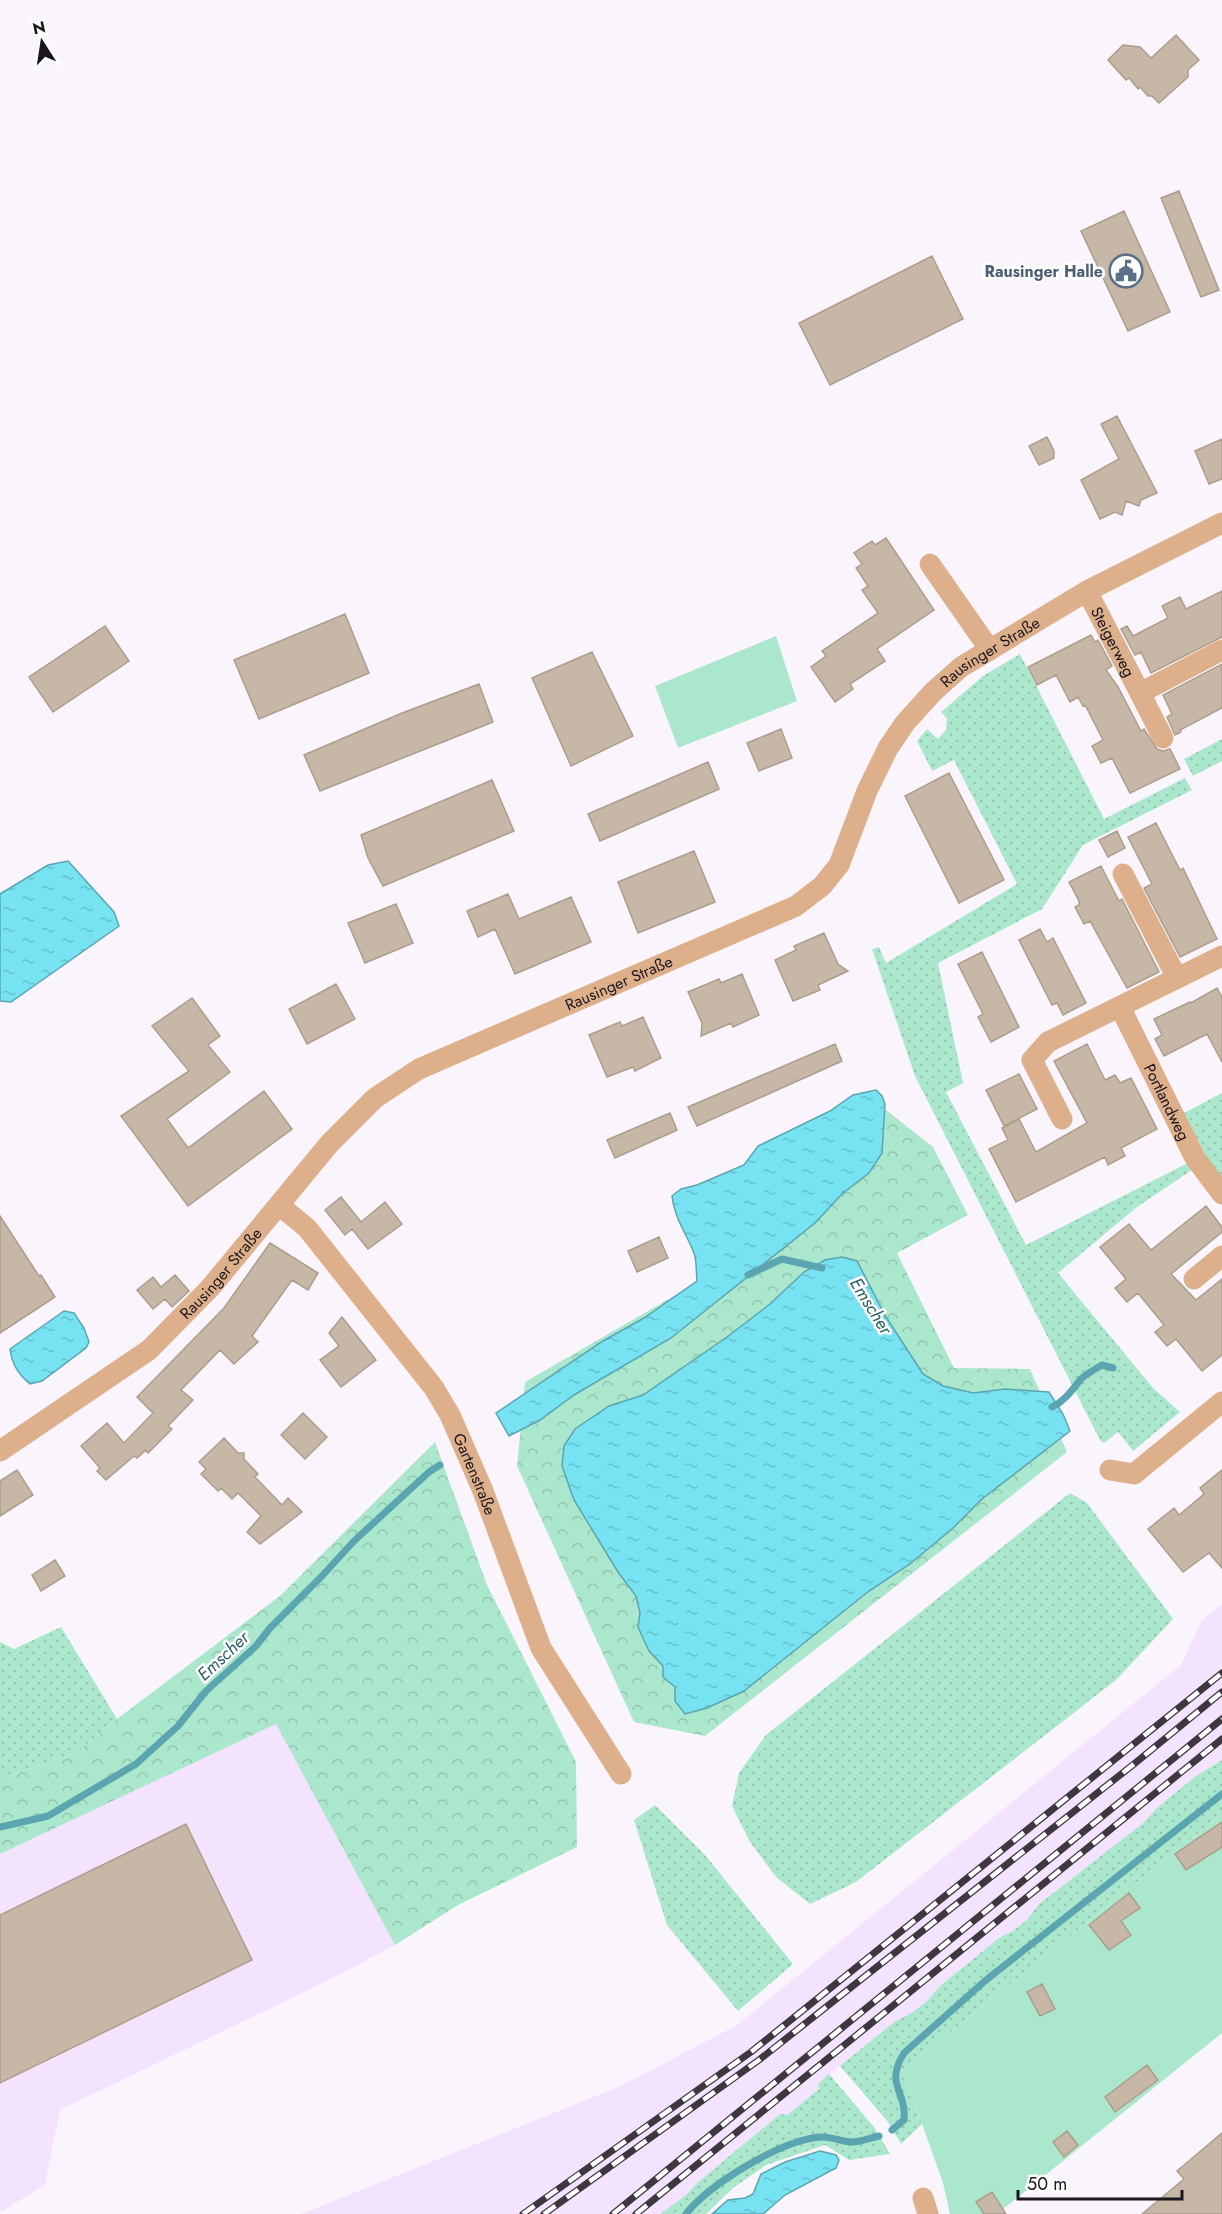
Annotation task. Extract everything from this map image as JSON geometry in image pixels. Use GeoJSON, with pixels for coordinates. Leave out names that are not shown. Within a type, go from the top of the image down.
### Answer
{"type":"FeatureCollection","features":[{"type":"Feature","properties":{"kind":"street","name":"Rausinger Straße"},"geometry":{"type":"LineString","coordinates":[[0,1451],[149,1350],[210,1288],[330,1143],[375,1098],[419,1069],[796,906],[822,886],[839,865],[867,791],[888,748],[905,723],[933,692],[961,667],[1087,591],[1222,523]]}},
{"type":"Feature","properties":{"kind":"street"},"geometry":{"type":"LineString","coordinates":[[930,564],[990,650]]}},
{"type":"Feature","properties":{"kind":"street","name":"Steigerweg"},"geometry":{"type":"LineString","coordinates":[[1087,591],[1163,738]]}},
{"type":"Feature","properties":{"kind":"street","name":"Steigerweg"},"geometry":{"type":"LineString","coordinates":[[1140,693],[1222,650]]}},
{"type":"Feature","properties":{"kind":"street"},"geometry":{"type":"LineString","coordinates":[[1123,874],[1177,978]]}},
{"type":"Feature","properties":{"kind":"street"},"geometry":{"type":"LineString","coordinates":[[1062,1119],[1032,1060],[1048,1042],[1222,956]]}},
{"type":"Feature","properties":{"kind":"street","name":"Portlandweg"},"geometry":{"type":"LineString","coordinates":[[1120,1007],[1195,1158],[1222,1194]]}},
{"type":"Feature","properties":{"kind":"street","name":"Gartenstraße"},"geometry":{"type":"LineString","coordinates":[[279,1204],[307,1228],[434,1388],[450,1415],[483,1491],[542,1648],[621,1774]]}},
{"type":"Feature","properties":{"kind":"street"},"geometry":{"type":"LineString","coordinates":[[1194,1279],[1222,1256]]}},
{"type":"Feature","properties":{"kind":"street"},"geometry":{"type":"LineString","coordinates":[[1110,1470],[1134,1474],[1222,1402]]}},
{"type":"Feature","properties":{"kind":"shaded area"},"geometry":{"type":"Polygon","coordinates":[[[1222,1604],[1222,1760],[1196,1776],[1158,1807],[1143,1823],[1038,1905],[1028,1919],[1013,1931],[999,1938],[940,1986],[913,2012],[894,2022],[818,2084],[819,2089],[786,2116],[780,2114],[697,2183],[686,2195],[660,2214],[301,2214],[621,2086],[737,2025],[1181,1665],[1202,1620],[1222,1604]]]}},
{"type":"Feature","properties":{"kind":"shaded area"},"geometry":{"type":"Polygon","coordinates":[[[276,1723],[395,1945],[331,1979],[60,2110],[45,2184],[0,2213],[0,1854],[276,1723]]]}},
{"type":"Feature","properties":{"kind":"green space"},"geometry":{"type":"Polygon","coordinates":[[[776,636],[797,701],[678,748],[655,686],[776,636]]]}},
{"type":"Feature","properties":{"kind":"green space"},"geometry":{"type":"Polygon","coordinates":[[[1020,654],[1104,819],[1185,778],[1192,790],[1083,845],[1042,909],[938,963],[963,1083],[946,1092],[1026,1245],[1188,1163],[1192,1170],[1137,1207],[1058,1273],[1153,1388],[1180,1412],[1133,1451],[1118,1432],[1104,1443],[1100,1440],[915,1076],[872,949],[879,947],[886,963],[1017,884],[954,760],[932,771],[917,741],[927,729],[938,739],[946,730],[947,718],[941,712],[983,676],[1020,654]]]}},
{"type":"Feature","properties":{"kind":"green space"},"geometry":{"type":"Polygon","coordinates":[[[1222,739],[1222,761],[1193,776],[1184,759],[1222,739]]]}},
{"type":"Feature","properties":{"kind":"green space"},"geometry":{"type":"Polygon","coordinates":[[[862,1091],[933,1147],[968,1215],[897,1253],[954,1368],[1030,1369],[1067,1452],[705,1736],[634,1722],[517,1466],[525,1382],[811,1217],[862,1091]]]}},
{"type":"Feature","properties":{"kind":"green space"},"geometry":{"type":"Polygon","coordinates":[[[1222,1093],[1222,1177],[1209,1162],[1184,1113],[1222,1093]]]}},
{"type":"Feature","properties":{"kind":"green space"},"geometry":{"type":"Polygon","coordinates":[[[435,1442],[487,1585],[576,1762],[577,1847],[458,1905],[395,1945],[276,1724],[0,1854],[0,1780],[77,1752],[280,1596],[435,1442]]]}},
{"type":"Feature","properties":{"kind":"green space"},"geometry":{"type":"Polygon","coordinates":[[[1070,1493],[1087,1503],[1173,1619],[1116,1680],[856,1882],[810,1904],[776,1877],[750,1842],[732,1806],[739,1773],[766,1735],[1070,1493]]]}},
{"type":"Feature","properties":{"kind":"green space"},"geometry":{"type":"Polygon","coordinates":[[[61,1627],[117,1719],[77,1752],[0,1780],[0,1642],[14,1649],[61,1627]]]}},
{"type":"Feature","properties":{"kind":"green space"},"geometry":{"type":"Polygon","coordinates":[[[1222,1760],[1222,1814],[903,2070],[922,2124],[901,2144],[888,2122],[840,2066],[894,2022],[927,2001],[940,1986],[999,1938],[1013,1931],[1028,1919],[1038,1905],[1143,1823],[1158,1807],[1196,1776],[1222,1760]]]}},
{"type":"Feature","properties":{"kind":"green space"},"geometry":{"type":"Polygon","coordinates":[[[655,1805],[705,1855],[793,1964],[738,2011],[667,1925],[634,1820],[655,1805]]]}},
{"type":"Feature","properties":{"kind":"green space"},"geometry":{"type":"Polygon","coordinates":[[[1222,1814],[1222,2033],[997,2214],[950,2214],[943,2183],[903,2070],[1222,1814]]]}},
{"type":"Feature","properties":{"kind":"green space"},"geometry":{"type":"Polygon","coordinates":[[[829,2074],[874,2127],[890,2154],[849,2160],[825,2145],[766,2165],[733,2188],[706,2214],[660,2214],[686,2195],[697,2183],[780,2114],[787,2115],[819,2089],[818,2084],[829,2074]]]}},
{"type":"Feature","properties":{"kind":"water"},"geometry":{"type":"Polygon","coordinates":[[[68,861],[114,912],[119,926],[11,1002],[0,1001],[0,894],[48,865],[68,861]]]}},
{"type":"Feature","properties":{"kind":"water"},"geometry":{"type":"Polygon","coordinates":[[[876,1090],[882,1096],[885,1104],[882,1153],[869,1173],[842,1194],[815,1223],[671,1338],[574,1395],[540,1420],[509,1436],[496,1413],[603,1341],[644,1318],[697,1281],[695,1256],[678,1218],[672,1196],[681,1189],[697,1185],[744,1165],[758,1146],[830,1111],[853,1095],[876,1090]]]}},
{"type":"Feature","properties":{"kind":"water"},"geometry":{"type":"Polygon","coordinates":[[[842,1257],[857,1261],[886,1317],[923,1374],[943,1386],[973,1393],[1005,1389],[1049,1392],[1063,1414],[1070,1431],[982,1499],[953,1528],[910,1564],[869,1591],[744,1691],[707,1708],[685,1714],[675,1701],[675,1687],[663,1677],[663,1666],[649,1651],[638,1627],[640,1613],[636,1596],[618,1572],[574,1500],[562,1466],[564,1446],[575,1429],[609,1406],[643,1395],[727,1337],[770,1304],[804,1272],[825,1260],[842,1257]]]}},
{"type":"Feature","properties":{"kind":"water"},"geometry":{"type":"Polygon","coordinates":[[[64,1311],[74,1313],[84,1328],[89,1342],[86,1348],[42,1381],[30,1384],[16,1368],[10,1349],[64,1311]]]}},
{"type":"Feature","properties":{"kind":"water"},"geometry":{"type":"Polygon","coordinates":[[[820,2151],[836,2155],[839,2160],[836,2168],[785,2195],[763,2214],[712,2214],[728,2200],[745,2198],[753,2194],[761,2174],[785,2162],[820,2151]]]}},
{"type":"Feature","properties":{"kind":"building"},"geometry":{"type":"Polygon","coordinates":[[[1176,35],[1199,60],[1188,70],[1188,77],[1159,103],[1140,87],[1138,89],[1129,78],[1126,80],[1108,60],[1123,45],[1140,47],[1151,58],[1176,35]]]}},
{"type":"Feature","properties":{"kind":"building"},"geometry":{"type":"Polygon","coordinates":[[[1179,191],[1219,290],[1201,297],[1161,198],[1179,191]]]}},
{"type":"Feature","properties":{"kind":"building","name":"Rausinger Halle"},"geometry":{"type":"Polygon","coordinates":[[[1124,211],[1170,312],[1128,331],[1081,231],[1124,211]]]}},
{"type":"Feature","properties":{"kind":"building"},"geometry":{"type":"Polygon","coordinates":[[[932,256],[963,319],[830,385],[799,323],[932,256]]]}},
{"type":"Feature","properties":{"kind":"building"},"geometry":{"type":"Polygon","coordinates":[[[1117,416],[1157,493],[1141,500],[1139,506],[1126,501],[1122,515],[1115,512],[1100,519],[1081,480],[1119,459],[1101,424],[1117,416]]]}},
{"type":"Feature","properties":{"kind":"building"},"geometry":{"type":"Polygon","coordinates":[[[1047,437],[1054,451],[1054,458],[1039,465],[1029,446],[1047,437]]]}},
{"type":"Feature","properties":{"kind":"building"},"geometry":{"type":"Polygon","coordinates":[[[1222,439],[1222,479],[1209,484],[1195,451],[1222,439]]]}},
{"type":"Feature","properties":{"kind":"building"},"geometry":{"type":"Polygon","coordinates":[[[886,538],[934,610],[877,649],[885,661],[850,684],[853,689],[835,702],[811,667],[826,656],[822,651],[878,613],[862,590],[868,586],[856,568],[862,564],[854,553],[872,541],[875,545],[886,538]]]}},
{"type":"Feature","properties":{"kind":"building"},"geometry":{"type":"Polygon","coordinates":[[[1222,591],[1222,637],[1151,673],[1141,652],[1135,655],[1121,629],[1127,626],[1133,636],[1168,618],[1162,606],[1180,597],[1186,609],[1222,591]]]}},
{"type":"Feature","properties":{"kind":"building"},"geometry":{"type":"Polygon","coordinates":[[[345,614],[369,673],[259,719],[234,660],[345,614]]]}},
{"type":"Feature","properties":{"kind":"building"},"geometry":{"type":"Polygon","coordinates":[[[105,626],[129,661],[53,712],[29,677],[105,626]]]}},
{"type":"Feature","properties":{"kind":"building"},"geometry":{"type":"Polygon","coordinates":[[[1091,635],[1095,642],[1098,640],[1112,666],[1106,670],[1118,687],[1141,731],[1144,729],[1157,749],[1163,751],[1170,749],[1180,769],[1130,793],[1112,758],[1101,763],[1092,746],[1103,740],[1085,705],[1083,706],[1078,697],[1070,702],[1056,675],[1037,685],[1028,667],[1091,635]]]}},
{"type":"Feature","properties":{"kind":"building"},"geometry":{"type":"Polygon","coordinates":[[[592,652],[633,736],[571,766],[532,678],[592,652]]]}},
{"type":"Feature","properties":{"kind":"building"},"geometry":{"type":"Polygon","coordinates":[[[1222,664],[1222,708],[1180,730],[1181,732],[1175,735],[1167,717],[1172,714],[1163,695],[1222,664]]]}},
{"type":"Feature","properties":{"kind":"building"},"geometry":{"type":"Polygon","coordinates":[[[479,684],[493,722],[320,791],[304,755],[402,713],[479,684]]]}},
{"type":"Feature","properties":{"kind":"building"},"geometry":{"type":"Polygon","coordinates":[[[781,729],[792,758],[759,771],[747,743],[781,729]]]}},
{"type":"Feature","properties":{"kind":"building"},"geometry":{"type":"Polygon","coordinates":[[[708,762],[719,789],[600,841],[588,814],[708,762]]]}},
{"type":"Feature","properties":{"kind":"building"},"geometry":{"type":"Polygon","coordinates":[[[949,773],[1004,880],[959,903],[905,796],[949,773]]]}},
{"type":"Feature","properties":{"kind":"building"},"geometry":{"type":"Polygon","coordinates":[[[492,780],[514,831],[383,886],[368,858],[361,835],[492,780]]]}},
{"type":"Feature","properties":{"kind":"building"},"geometry":{"type":"Polygon","coordinates":[[[1156,823],[1180,870],[1183,868],[1217,939],[1180,957],[1144,888],[1152,884],[1128,837],[1156,823]]]}},
{"type":"Feature","properties":{"kind":"building"},"geometry":{"type":"Polygon","coordinates":[[[1117,831],[1125,848],[1108,857],[1099,840],[1117,831]]]}},
{"type":"Feature","properties":{"kind":"building"},"geometry":{"type":"Polygon","coordinates":[[[694,851],[715,902],[638,933],[618,882],[694,851]]]}},
{"type":"Feature","properties":{"kind":"building"},"geometry":{"type":"Polygon","coordinates":[[[1101,866],[1119,901],[1122,899],[1159,972],[1127,988],[1090,921],[1084,924],[1075,907],[1079,905],[1079,901],[1069,882],[1101,866]]]}},
{"type":"Feature","properties":{"kind":"building"},"geometry":{"type":"Polygon","coordinates":[[[508,894],[519,919],[571,897],[591,942],[515,974],[495,929],[478,937],[467,911],[508,894]]]}},
{"type":"Feature","properties":{"kind":"building"},"geometry":{"type":"Polygon","coordinates":[[[396,904],[413,943],[365,963],[348,923],[396,904]]]}},
{"type":"Feature","properties":{"kind":"building"},"geometry":{"type":"Polygon","coordinates":[[[1040,929],[1047,942],[1053,938],[1086,1003],[1063,1015],[1057,1003],[1052,1005],[1019,940],[1040,929]]]}},
{"type":"Feature","properties":{"kind":"building"},"geometry":{"type":"Polygon","coordinates":[[[824,933],[838,964],[848,971],[818,985],[820,990],[793,1001],[775,960],[796,950],[794,946],[824,933]]]}},
{"type":"Feature","properties":{"kind":"building"},"geometry":{"type":"Polygon","coordinates":[[[982,952],[1019,1027],[991,1042],[978,1017],[983,1014],[958,964],[982,952]]]}},
{"type":"Feature","properties":{"kind":"building"},"geometry":{"type":"Polygon","coordinates":[[[742,974],[759,1015],[733,1027],[731,1023],[701,1036],[702,1023],[688,992],[719,979],[721,983],[742,974]]]}},
{"type":"Feature","properties":{"kind":"building"},"geometry":{"type":"Polygon","coordinates":[[[336,984],[355,1019],[307,1044],[289,1009],[336,984]]]}},
{"type":"Feature","properties":{"kind":"building"},"geometry":{"type":"Polygon","coordinates":[[[1217,988],[1222,997],[1222,1062],[1207,1034],[1164,1056],[1155,1039],[1162,1035],[1154,1019],[1191,1003],[1217,988]]]}},
{"type":"Feature","properties":{"kind":"building"},"geometry":{"type":"Polygon","coordinates":[[[192,998],[220,1036],[208,1045],[230,1072],[167,1119],[188,1148],[264,1091],[292,1129],[188,1206],[121,1116],[189,1071],[152,1026],[192,998]]]}},
{"type":"Feature","properties":{"kind":"building"},"geometry":{"type":"Polygon","coordinates":[[[643,1017],[661,1058],[635,1071],[633,1067],[607,1077],[589,1035],[620,1022],[622,1026],[643,1017]]]}},
{"type":"Feature","properties":{"kind":"building"},"geometry":{"type":"Polygon","coordinates":[[[835,1044],[842,1061],[697,1126],[688,1107],[835,1044]]]}},
{"type":"Feature","properties":{"kind":"building"},"geometry":{"type":"Polygon","coordinates":[[[1087,1044],[1105,1080],[1115,1075],[1120,1083],[1131,1078],[1157,1129],[1121,1148],[1125,1156],[1108,1165],[1105,1157],[1016,1202],[989,1149],[1008,1140],[1002,1128],[1019,1119],[1036,1152],[1087,1123],[1054,1061],[1087,1044]]]}},
{"type":"Feature","properties":{"kind":"building"},"geometry":{"type":"Polygon","coordinates":[[[1019,1074],[1037,1109],[1004,1126],[986,1090],[1019,1074]]]}},
{"type":"Feature","properties":{"kind":"building"},"geometry":{"type":"Polygon","coordinates":[[[670,1113],[677,1130],[615,1158],[607,1140],[670,1113]]]}},
{"type":"Feature","properties":{"kind":"building"},"geometry":{"type":"Polygon","coordinates":[[[341,1197],[361,1222],[385,1202],[402,1224],[368,1249],[352,1229],[345,1235],[325,1210],[341,1197]]]}},
{"type":"Feature","properties":{"kind":"building"},"geometry":{"type":"Polygon","coordinates":[[[1206,1206],[1222,1227],[1222,1232],[1171,1274],[1196,1300],[1222,1279],[1222,1355],[1202,1371],[1176,1339],[1167,1346],[1155,1332],[1164,1325],[1138,1293],[1127,1302],[1115,1288],[1126,1279],[1100,1247],[1129,1224],[1151,1250],[1206,1206]]]}},
{"type":"Feature","properties":{"kind":"building"},"geometry":{"type":"Polygon","coordinates":[[[0,1216],[55,1297],[0,1333],[0,1216]]]}},
{"type":"Feature","properties":{"kind":"building"},"geometry":{"type":"Polygon","coordinates":[[[659,1237],[668,1258],[637,1272],[628,1251],[659,1237]]]}},
{"type":"Feature","properties":{"kind":"building"},"geometry":{"type":"Polygon","coordinates":[[[270,1243],[318,1273],[308,1290],[292,1280],[252,1336],[258,1342],[234,1364],[220,1350],[181,1390],[193,1400],[168,1426],[172,1429],[148,1453],[146,1450],[137,1458],[134,1456],[106,1480],[97,1471],[100,1468],[81,1446],[107,1423],[124,1443],[153,1413],[137,1397],[224,1308],[270,1243]]]}},
{"type":"Feature","properties":{"kind":"building"},"geometry":{"type":"Polygon","coordinates":[[[175,1275],[189,1291],[172,1307],[165,1299],[153,1309],[137,1290],[153,1277],[161,1287],[175,1275]]]}},
{"type":"Feature","properties":{"kind":"building"},"geometry":{"type":"Polygon","coordinates":[[[342,1317],[376,1360],[341,1387],[320,1360],[339,1346],[329,1333],[342,1317]]]}},
{"type":"Feature","properties":{"kind":"building"},"geometry":{"type":"Polygon","coordinates":[[[303,1413],[327,1437],[305,1459],[281,1435],[303,1413]]]}},
{"type":"Feature","properties":{"kind":"building"},"geometry":{"type":"Polygon","coordinates":[[[224,1438],[238,1453],[244,1453],[244,1459],[258,1474],[255,1477],[282,1505],[288,1498],[302,1512],[260,1544],[247,1532],[261,1516],[238,1493],[232,1499],[221,1488],[218,1491],[201,1474],[206,1469],[199,1462],[224,1438]]]}},
{"type":"Feature","properties":{"kind":"building"},"geometry":{"type":"Polygon","coordinates":[[[17,1470],[33,1495],[0,1516],[0,1481],[17,1470]]]}},
{"type":"Feature","properties":{"kind":"building"},"geometry":{"type":"Polygon","coordinates":[[[1222,1470],[1222,1568],[1209,1553],[1183,1572],[1148,1529],[1174,1508],[1179,1515],[1204,1494],[1200,1488],[1222,1470]]]}},
{"type":"Feature","properties":{"kind":"building"},"geometry":{"type":"Polygon","coordinates":[[[55,1560],[65,1576],[41,1591],[32,1575],[55,1560]]]}},
{"type":"Feature","properties":{"kind":"building"},"geometry":{"type":"Polygon","coordinates":[[[1222,1822],[1222,1847],[1186,1870],[1175,1854],[1222,1822]]]}},
{"type":"Feature","properties":{"kind":"building"},"geometry":{"type":"Polygon","coordinates":[[[186,1824],[252,1960],[0,2083],[0,1915],[186,1824]]]}},
{"type":"Feature","properties":{"kind":"building"},"geometry":{"type":"Polygon","coordinates":[[[1129,1893],[1140,1908],[1121,1921],[1131,1935],[1109,1950],[1089,1925],[1129,1893]]]}},
{"type":"Feature","properties":{"kind":"building"},"geometry":{"type":"Polygon","coordinates":[[[1042,1984],[1055,2009],[1040,2016],[1027,1992],[1042,1984]]]}},
{"type":"Feature","properties":{"kind":"building"},"geometry":{"type":"Polygon","coordinates":[[[1147,2065],[1158,2080],[1115,2112],[1105,2097],[1147,2065]]]}},
{"type":"Feature","properties":{"kind":"building"},"geometry":{"type":"Polygon","coordinates":[[[1067,2131],[1078,2145],[1064,2157],[1053,2142],[1067,2131]]]}},
{"type":"Feature","properties":{"kind":"building"},"geometry":{"type":"Polygon","coordinates":[[[1222,2133],[1222,2214],[1142,2214],[1184,2179],[1177,2171],[1222,2133]]]}},
{"type":"Feature","properties":{"kind":"building"},"geometry":{"type":"Polygon","coordinates":[[[992,2192],[1006,2214],[984,2214],[976,2202],[992,2192]]]}},
{"type":"Feature","properties":{"kind":"waterway","name":"Emscher"},"geometry":{"type":"LineString","coordinates":[[748,1275],[782,1259],[822,1268]]}},
{"type":"Feature","properties":{"kind":"waterway","name":"Emscher"},"geometry":{"type":"LineString","coordinates":[[1052,1407],[1065,1398],[1081,1379],[1091,1372],[1102,1365],[1113,1368]]}},
{"type":"Feature","properties":{"kind":"waterway","name":"Emscher"},"geometry":{"type":"LineString","coordinates":[[0,1827],[48,1816],[136,1764],[178,1726],[206,1691],[256,1646],[270,1628],[354,1541],[429,1472],[440,1465]]}},
{"type":"Feature","properties":{"kind":"waterway"},"geometry":{"type":"LineString","coordinates":[[892,2130],[904,2120],[904,2110],[896,2081],[898,2064],[904,2053],[986,1980],[1222,1794]]}},
{"type":"Feature","properties":{"kind":"waterway"},"geometry":{"type":"LineString","coordinates":[[686,2214],[728,2177],[786,2146],[820,2137],[852,2142],[879,2136]]}},
{"type":"Feature","properties":{"kind":"railway"},"geometry":{"type":"LineString","coordinates":[[523,2214],[751,2052],[1222,1673]]}},
{"type":"Feature","properties":{"kind":"railway"},"geometry":{"type":"LineString","coordinates":[[544,2214],[759,2060],[1222,1692]]}},
{"type":"Feature","properties":{"kind":"railway"},"geometry":{"type":"LineString","coordinates":[[613,2214],[1222,1719]]}},
{"type":"Feature","properties":{"kind":"railway"},"geometry":{"type":"LineString","coordinates":[[636,2214],[1222,1739]]}},
{"type":"Feature","properties":{"kind":"place","name":"Rausinger Halle"},"geometry":{"type":"Point","coordinates":[1126,271]}}]}
